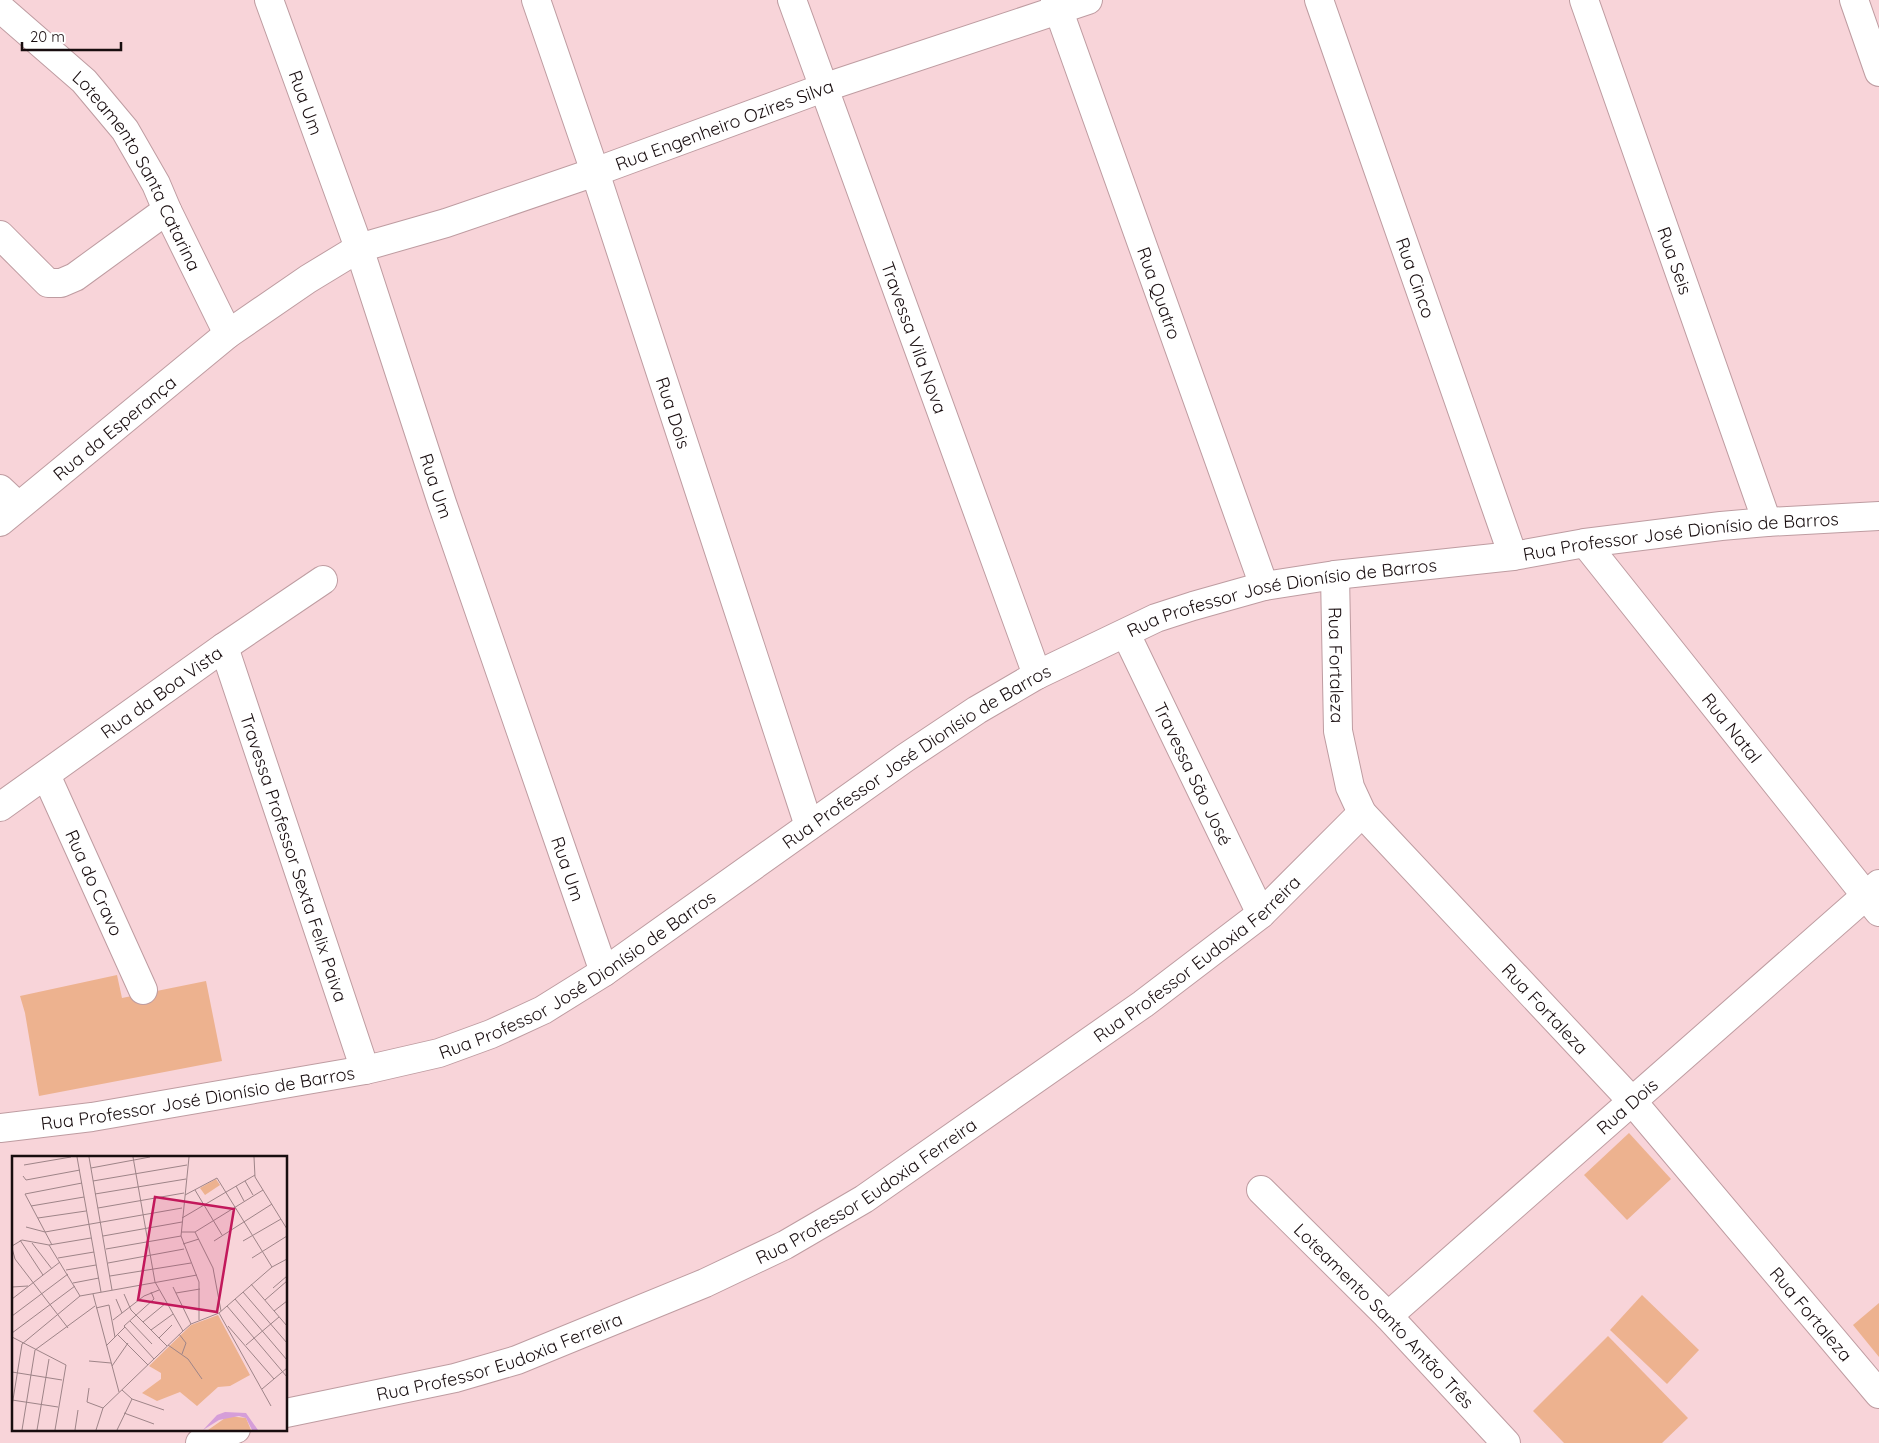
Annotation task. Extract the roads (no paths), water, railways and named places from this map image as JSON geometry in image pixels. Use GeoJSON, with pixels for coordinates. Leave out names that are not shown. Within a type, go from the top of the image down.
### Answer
{"type":"FeatureCollection","features":[{"type":"Feature","properties":{"kind":"street","name":"Rua Um"},"geometry":{"type":"LineString","coordinates":[[269,0],[359,248],[442,502],[604,972]]}},
{"type":"Feature","properties":{"kind":"street","name":"Rua Dois"},"geometry":{"type":"LineString","coordinates":[[536,0],[595,172],[809,826]]}},
{"type":"Feature","properties":{"kind":"street","name":"Travessa Vila Nova"},"geometry":{"type":"LineString","coordinates":[[792,0],[1037,675]]}},
{"type":"Feature","properties":{"kind":"street","name":"Rua Engenheiro Ozires Silva"},"geometry":{"type":"LineString","coordinates":[[228,334],[308,279],[359,248],[446,222],[595,172],[1057,5],[1088,0]]}},
{"type":"Feature","properties":{"kind":"street","name":"Rua Cinco"},"geometry":{"type":"LineString","coordinates":[[1319,0],[1514,556]]}},
{"type":"Feature","properties":{"kind":"street","name":"Rua Seis"},"geometry":{"type":"LineString","coordinates":[[1584,0],[1767,522]]}},
{"type":"Feature","properties":{"kind":"street"},"geometry":{"type":"LineString","coordinates":[[1854,0],[1879,72]]}},
{"type":"Feature","properties":{"kind":"street","name":"Rua Quatro"},"geometry":{"type":"LineString","coordinates":[[1057,5],[1264,586]]}},
{"type":"Feature","properties":{"kind":"street","name":"Loteamento Santa Catarina"},"geometry":{"type":"LineString","coordinates":[[0,8],[84,81],[125,130],[156,184],[228,334]]}},
{"type":"Feature","properties":{"kind":"street"},"geometry":{"type":"LineString","coordinates":[[0,235],[48,283],[61,283],[75,277],[167,210]]}},
{"type":"Feature","properties":{"kind":"street","name":"Rua da Esperança"},"geometry":{"type":"LineString","coordinates":[[6,506],[228,334]]}},
{"type":"Feature","properties":{"kind":"street","name":"Rua Professor José Dionísio de Barros"},"geometry":{"type":"LineString","coordinates":[[0,1128],[92,1117],[365,1070],[438,1053],[491,1034],[543,1010],[604,972],[913,752],[977,710],[1037,675],[1156,618],[1264,586],[1335,575],[1514,556],[1586,543],[1767,522],[1879,516]]}},
{"type":"Feature","properties":{"kind":"street","name":"Rua Natal"},"geometry":{"type":"LineString","coordinates":[[1586,543],[1874,897]]}},
{"type":"Feature","properties":{"kind":"street","name":"Rua Fortaleza"},"geometry":{"type":"LineString","coordinates":[[1335,575],[1338,731],[1350,787],[1362,814],[1632,1101],[1879,1394]]}},
{"type":"Feature","properties":{"kind":"street","name":"Rua da Boa Vista"},"geometry":{"type":"LineString","coordinates":[[0,808],[224,647],[323,580]]}},
{"type":"Feature","properties":{"kind":"street","name":"Travessa São José"},"geometry":{"type":"LineString","coordinates":[[1126,634],[1261,914]]}},
{"type":"Feature","properties":{"kind":"street","name":"Travessa Professor Sexta Felix Paiva"},"geometry":{"type":"LineString","coordinates":[[224,647],[365,1070]]}},
{"type":"Feature","properties":{"kind":"street","name":"Rua do Cravo"},"geometry":{"type":"LineString","coordinates":[[46,775],[143,990]]}},
{"type":"Feature","properties":{"kind":"street","name":"Rua Professor Eudoxia Ferreira"},"geometry":{"type":"LineString","coordinates":[[288,1414],[455,1378],[517,1360],[705,1283],[785,1245],[872,1194],[1144,1004],[1261,914],[1362,814]]}},
{"type":"Feature","properties":{"kind":"street","name":"Rua Dois"},"geometry":{"type":"LineString","coordinates":[[1388,1316],[1632,1101],[1874,897]]}},
{"type":"Feature","properties":{"kind":"street","name":"Loteamento Santo Antão Três"},"geometry":{"type":"LineString","coordinates":[[1261,1190],[1388,1316],[1506,1443]]}},
{"type":"Feature","properties":{"kind":"street"},"geometry":{"type":"LineString","coordinates":[[200,1443],[233,1430]]}}]}
